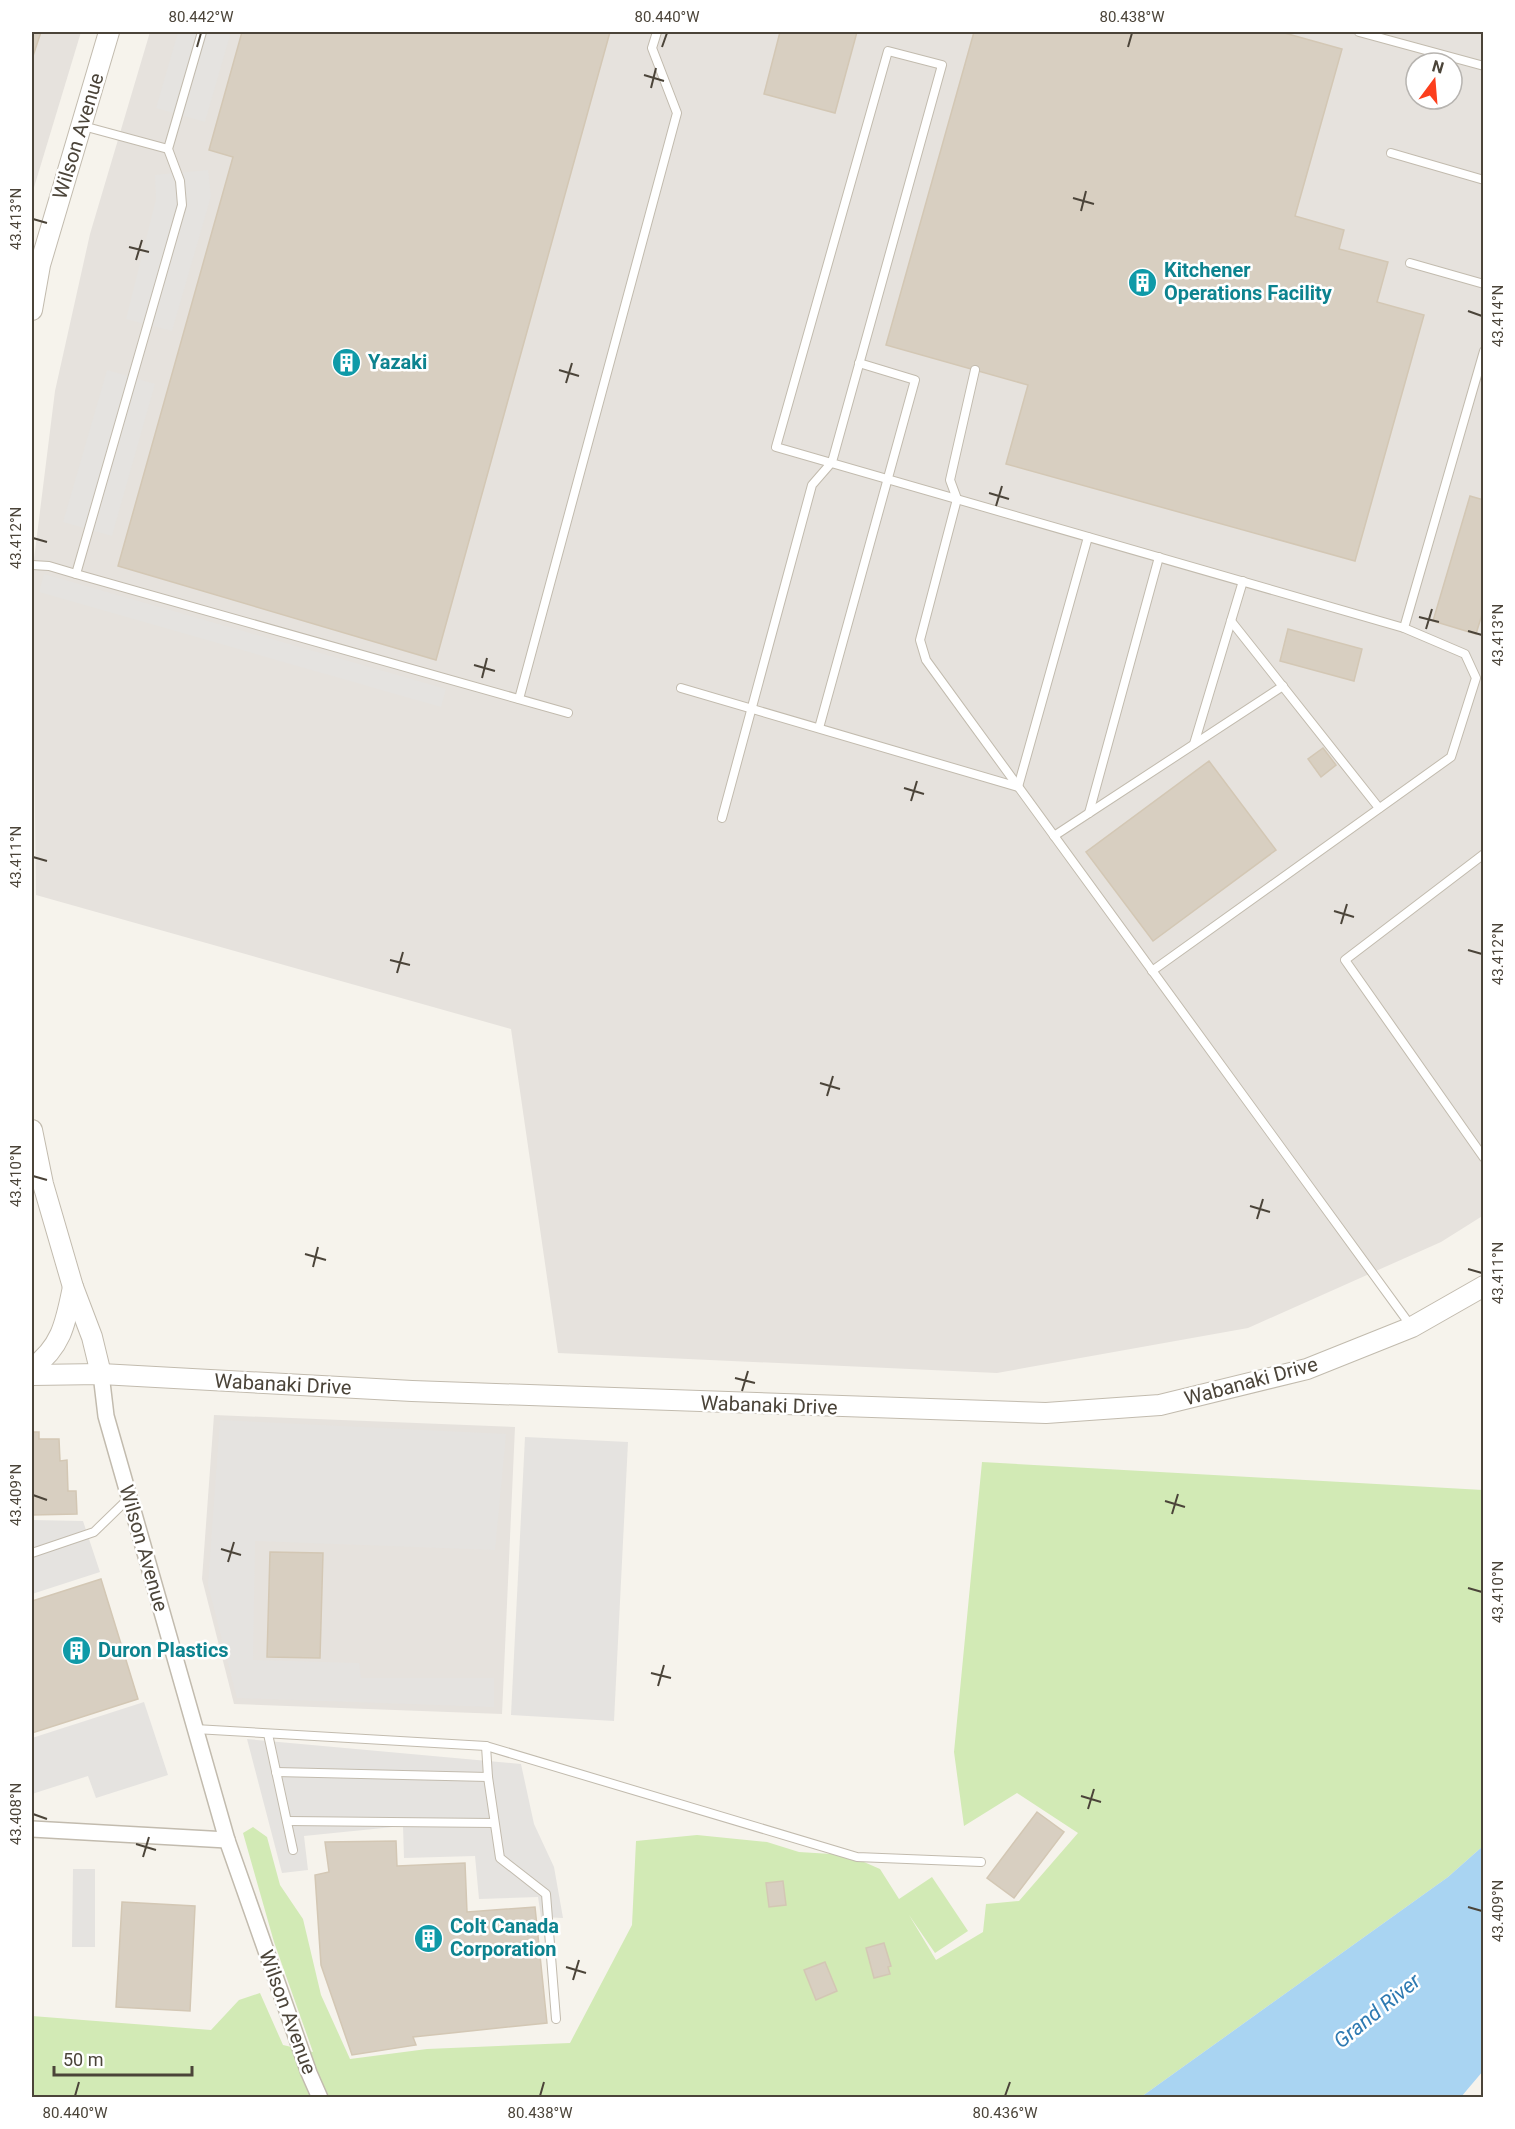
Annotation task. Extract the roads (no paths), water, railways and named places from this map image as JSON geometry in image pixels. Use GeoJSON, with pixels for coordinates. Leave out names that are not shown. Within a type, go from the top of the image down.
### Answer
{"type":"FeatureCollection","features":[{"type":"Feature","properties":{"kind":"street","name":"Wilson Avenue"},"geometry":{"type":"LineString","coordinates":[[32,310],[40,265],[109,32]]}},
{"type":"Feature","properties":{"kind":"street","name":"Wilson Avenue"},"geometry":{"type":"LineString","coordinates":[[32,1130],[43,1184],[74,1287],[92,1337],[101,1374],[106,1416],[227,1840],[309,2073],[320,2097]]}},
{"type":"Feature","properties":{"kind":"street"},"geometry":{"type":"LineString","coordinates":[[32,1368],[45,1358],[63,1330],[74,1287]]}},
{"type":"Feature","properties":{"kind":"street","name":"Wabanaki Drive"},"geometry":{"type":"LineString","coordinates":[[32,1375],[101,1374],[412,1391],[1046,1413],[1160,1405],[1307,1369],[1412,1327],[1484,1287]]}},
{"type":"Feature","properties":{"kind":"street"},"geometry":{"type":"LineString","coordinates":[[32,1829],[227,1840]]}},
{"type":"Feature","properties":{"kind":"lane"},"geometry":{"type":"LineString","coordinates":[[76,574],[182,205],[180,181],[168,149],[202,32]]}},
{"type":"Feature","properties":{"kind":"lane"},"geometry":{"type":"LineString","coordinates":[[519,699],[677,113],[652,48],[657,32]]}},
{"type":"Feature","properties":{"kind":"lane"},"geometry":{"type":"LineString","coordinates":[[1359,32],[1484,66]]}},
{"type":"Feature","properties":{"kind":"lane"},"geometry":{"type":"LineString","coordinates":[[722,818],[812,484],[832,462],[942,65],[888,51],[776,447],[832,462],[1404,628],[1465,654],[1476,678],[1451,758],[1152,971]]}},
{"type":"Feature","properties":{"kind":"lane"},"geometry":{"type":"LineString","coordinates":[[81,125],[168,149]]}},
{"type":"Feature","properties":{"kind":"lane"},"geometry":{"type":"LineString","coordinates":[[1391,153],[1484,180]]}},
{"type":"Feature","properties":{"kind":"lane"},"geometry":{"type":"LineString","coordinates":[[1410,263],[1484,284]]}},
{"type":"Feature","properties":{"kind":"lane"},"geometry":{"type":"LineString","coordinates":[[1404,628],[1484,351]]}},
{"type":"Feature","properties":{"kind":"lane"},"geometry":{"type":"LineString","coordinates":[[819,728],[915,380],[859,363]]}},
{"type":"Feature","properties":{"kind":"lane"},"geometry":{"type":"LineString","coordinates":[[975,370],[950,480],[957,499],[920,640],[926,660],[1412,1327]]}},
{"type":"Feature","properties":{"kind":"lane"},"geometry":{"type":"LineString","coordinates":[[1018,787],[1088,537]]}},
{"type":"Feature","properties":{"kind":"lane"},"geometry":{"type":"LineString","coordinates":[[1089,813],[1159,557]]}},
{"type":"Feature","properties":{"kind":"lane"},"geometry":{"type":"LineString","coordinates":[[32,565],[49,566],[568,713]]}},
{"type":"Feature","properties":{"kind":"lane"},"geometry":{"type":"LineString","coordinates":[[1194,744],[1243,581]]}},
{"type":"Feature","properties":{"kind":"lane"},"geometry":{"type":"LineString","coordinates":[[1232,621],[1379,808]]}},
{"type":"Feature","properties":{"kind":"lane"},"geometry":{"type":"LineString","coordinates":[[1054,836],[1282,686]]}},
{"type":"Feature","properties":{"kind":"lane"},"geometry":{"type":"LineString","coordinates":[[681,688],[1018,787]]}},
{"type":"Feature","properties":{"kind":"lane"},"geometry":{"type":"LineString","coordinates":[[1484,854],[1345,960],[1484,1158]]}},
{"type":"Feature","properties":{"kind":"lane"},"geometry":{"type":"LineString","coordinates":[[32,1553],[94,1532],[129,1498]]}},
{"type":"Feature","properties":{"kind":"lane"},"geometry":{"type":"LineString","coordinates":[[195,1729],[486,1746],[856,1857],[981,1862]]}},
{"type":"Feature","properties":{"kind":"lane"},"geometry":{"type":"LineString","coordinates":[[268,1734],[293,1850]]}},
{"type":"Feature","properties":{"kind":"lane"},"geometry":{"type":"LineString","coordinates":[[486,1746],[488,1777],[500,1858],[546,1894],[556,2019]]}},
{"type":"Feature","properties":{"kind":"lane"},"geometry":{"type":"LineString","coordinates":[[276,1772],[488,1777]]}},
{"type":"Feature","properties":{"kind":"lane"},"geometry":{"type":"LineString","coordinates":[[287,1821],[494,1823]]}},
{"type":"Feature","properties":{"kind":"water","name":"Grand River"},"geometry":{"type":"Polygon","coordinates":[[[1483,1846],[1483,2071],[1461,2097],[1141,2097],[1448,1877],[1483,1846]]]}},
{"type":"Feature","properties":{"kind":"place","name":"Kitchener Operations Facility"},"geometry":{"type":"Point","coordinates":[1143,282]}},
{"type":"Feature","properties":{"kind":"place","name":"Yazaki"},"geometry":{"type":"Point","coordinates":[347,362]}},
{"type":"Feature","properties":{"kind":"place","name":"Duron Plastics"},"geometry":{"type":"Point","coordinates":[77,1650]}},
{"type":"Feature","properties":{"kind":"place","name":"Colt Canada Corporation"},"geometry":{"type":"Point","coordinates":[429,1938]}}]}
